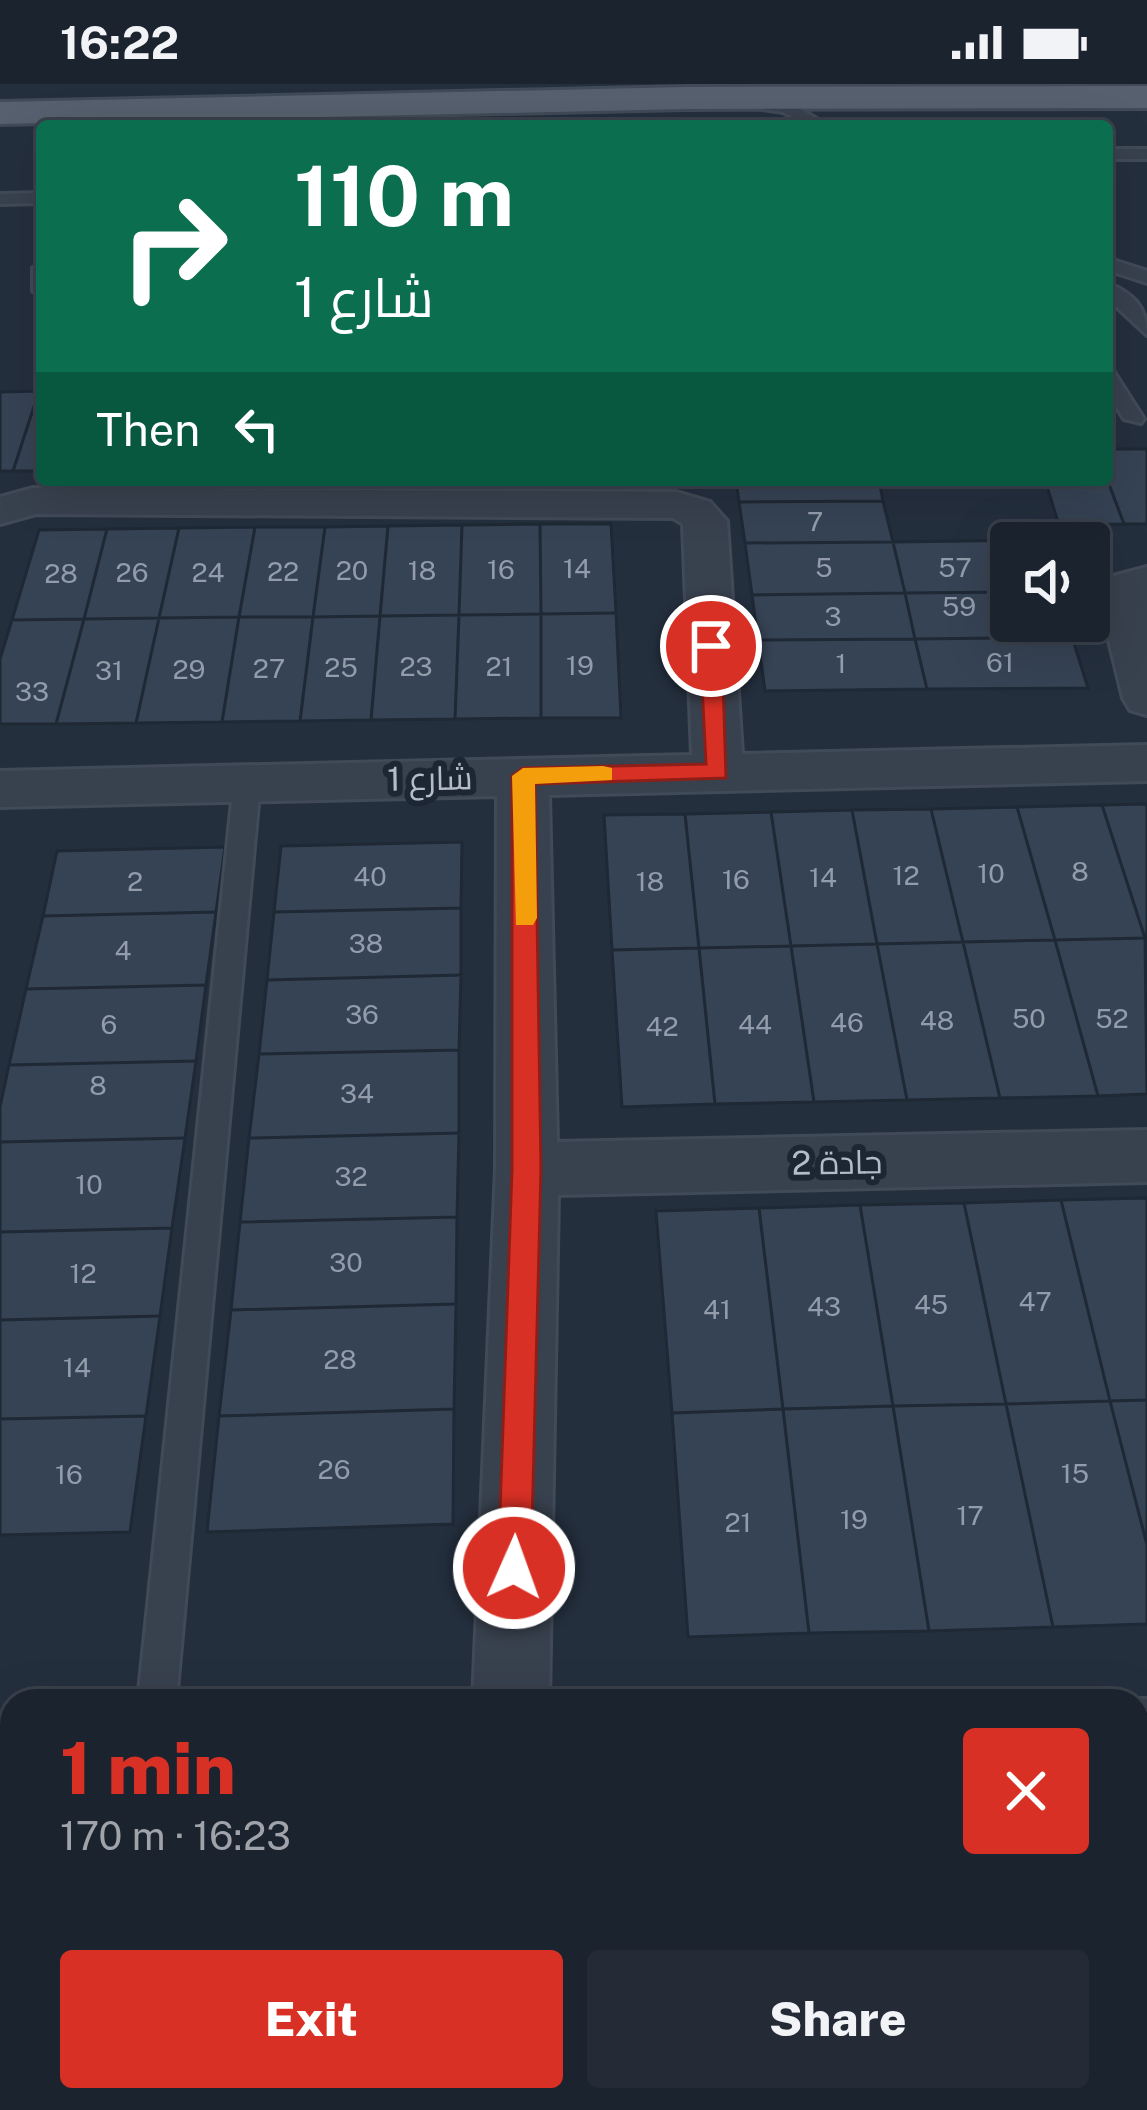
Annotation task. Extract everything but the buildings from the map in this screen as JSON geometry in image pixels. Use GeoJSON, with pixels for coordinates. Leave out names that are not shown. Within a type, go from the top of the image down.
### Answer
{"type":"FeatureCollection","features":[{"type":"Feature","properties":{"kind":"main road"},"geometry":{"type":"LineString","coordinates":[[0,112],[699,98],[1064,96],[1147,100]]}},
{"type":"Feature","properties":{"kind":"main road"},"geometry":{"type":"LineString","coordinates":[[365,120],[512,115],[699,98]]}},
{"type":"Feature","properties":{"kind":"main road"},"geometry":{"type":"LineString","coordinates":[[0,133],[36,131]]}},
{"type":"Feature","properties":{"kind":"street"},"geometry":{"type":"LineString","coordinates":[[0,511],[57,501],[676,505],[695,511],[705,520],[718,772]]}},
{"type":"Feature","properties":{"kind":"street"},"geometry":{"type":"LineString","coordinates":[[1147,581],[1129,586],[1125,612],[1147,698]]}},
{"type":"Feature","properties":{"kind":"street","name":"شارع 1"},"geometry":{"type":"LineString","coordinates":[[2,795],[247,782],[1147,763]]}},
{"type":"Feature","properties":{"kind":"street"},"geometry":{"type":"LineString","coordinates":[[511,1689],[526,1169],[523,776]]}},
{"type":"Feature","properties":{"kind":"street","name":"جادة 2"},"geometry":{"type":"LineString","coordinates":[[526,1169],[1147,1156]]}},
{"type":"Feature","properties":{"kind":"lane"},"geometry":{"type":"LineString","coordinates":[[699,98],[787,108],[810,120]]}},
{"type":"Feature","properties":{"kind":"lane"},"geometry":{"type":"LineString","coordinates":[[1113,156],[1147,154]]}},
{"type":"Feature","properties":{"kind":"lane"},"geometry":{"type":"LineString","coordinates":[[0,200],[36,198]]}},
{"type":"Feature","properties":{"kind":"lane"},"geometry":{"type":"LineString","coordinates":[[1113,267],[1147,278]]}},
{"type":"Feature","properties":{"kind":"lane"},"geometry":{"type":"LineString","coordinates":[[1113,294],[1132,306],[1147,328]]}},
{"type":"Feature","properties":{"kind":"lane"},"geometry":{"type":"LineString","coordinates":[[1113,386],[1134,419]]}},
{"type":"Feature","properties":{"kind":"lane"},"geometry":{"type":"LineString","coordinates":[[158,1689],[247,782]]}},
{"type":"Feature","properties":{"kind":"slow traffic"},"geometry":{"type":"LineString","coordinates":[[524,918],[523,776],[603,774]]}},
{"type":"Feature","properties":{"kind":"route"},"geometry":{"type":"LineString","coordinates":[[514,1568],[526,1169],[523,776],[718,772],[711,646]]}}]}
